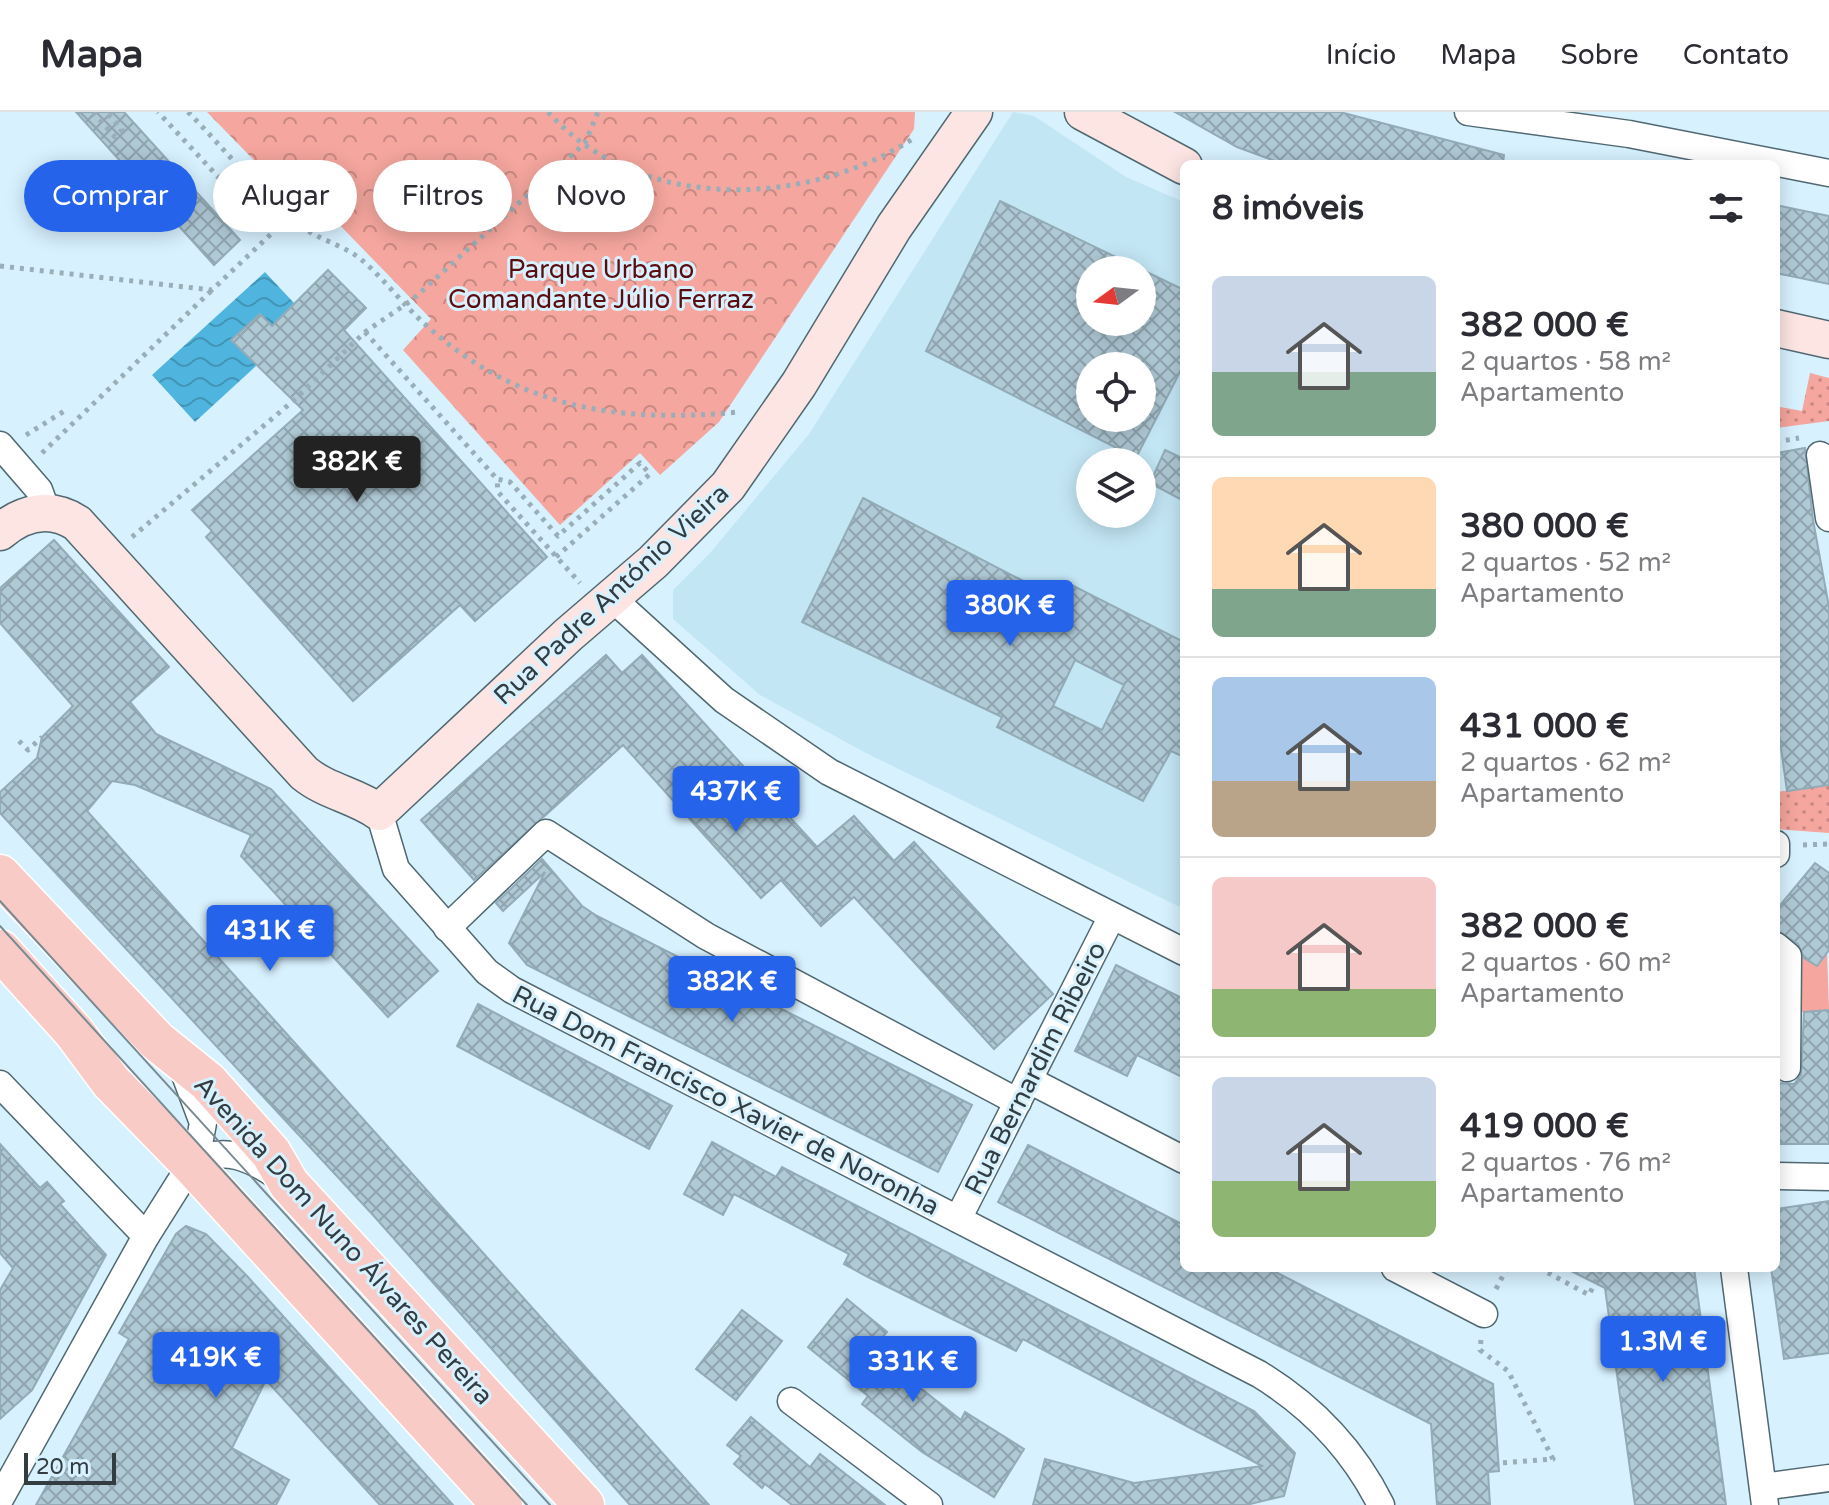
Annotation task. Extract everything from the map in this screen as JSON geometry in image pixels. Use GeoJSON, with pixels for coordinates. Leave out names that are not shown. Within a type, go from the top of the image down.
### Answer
{"type":"FeatureCollection","features":[{"type":"Feature","properties":{"kind":"main road","name":"Avenida Dom Nuno Álvares Pereira"},"geometry":{"type":"LineString","coordinates":[[0,875],[180,1061],[208,1082],[271,1153],[289,1184],[584,1505]]}},
{"type":"Feature","properties":{"kind":"main road"},"geometry":{"type":"LineString","coordinates":[[0,950],[74,1032],[111,1082],[192,1165],[502,1505]]}},
{"type":"Feature","properties":{"kind":"street","name":"Rua Padre António Vieira"},"geometry":{"type":"LineString","coordinates":[[379,812],[568,635],[613,599],[697,520],[745,464],[837,326],[894,227],[974,112]]}},
{"type":"Feature","properties":{"kind":"street"},"geometry":{"type":"LineString","coordinates":[[1083,112],[1180,164]]}},
{"type":"Feature","properties":{"kind":"street"},"geometry":{"type":"LineString","coordinates":[[1468,112],[1631,123],[1778,160]]}},
{"type":"Feature","properties":{"kind":"street"},"geometry":{"type":"LineString","coordinates":[[1780,161],[1829,173]]}},
{"type":"Feature","properties":{"kind":"street"},"geometry":{"type":"LineString","coordinates":[[1780,329],[1829,340]]}},
{"type":"Feature","properties":{"kind":"street"},"geometry":{"type":"LineString","coordinates":[[0,445],[39,490],[47,512]]}},
{"type":"Feature","properties":{"kind":"street"},"geometry":{"type":"LineString","coordinates":[[1820,455],[1829,518]]}},
{"type":"Feature","properties":{"kind":"street"},"geometry":{"type":"LineString","coordinates":[[0,532],[20,518],[47,512],[68,517],[100,545],[304,773],[331,791],[365,802],[379,812]]}},
{"type":"Feature","properties":{"kind":"street"},"geometry":{"type":"LineString","coordinates":[[613,599],[724,700],[803,755],[885,802],[1180,950]]}},
{"type":"Feature","properties":{"kind":"street","name":"Rua Dom Francisco Xavier de Noronha"},"geometry":{"type":"LineString","coordinates":[[379,812],[396,869],[487,972],[512,990],[1284,1389],[1328,1426],[1356,1461],[1375,1503]]}},
{"type":"Feature","properties":{"kind":"street"},"geometry":{"type":"LineString","coordinates":[[447,928],[546,833],[706,936],[1023,1091],[1180,1158]]}},
{"type":"Feature","properties":{"kind":"street","name":"Rua Bernardim Ribeiro"},"geometry":{"type":"LineString","coordinates":[[958,1219],[1112,916]]}},
{"type":"Feature","properties":{"kind":"street"},"geometry":{"type":"LineString","coordinates":[[1780,949],[1788,956],[1787,1068]]}},
{"type":"Feature","properties":{"kind":"street"},"geometry":{"type":"LineString","coordinates":[[0,1499],[146,1236],[201,1146],[203,1123],[180,1061]]}},
{"type":"Feature","properties":{"kind":"street"},"geometry":{"type":"LineString","coordinates":[[0,1084],[146,1236]]}},
{"type":"Feature","properties":{"kind":"street"},"geometry":{"type":"LineString","coordinates":[[192,1165],[209,1155],[231,1154],[253,1160],[289,1184]]}},
{"type":"Feature","properties":{"kind":"street"},"geometry":{"type":"LineString","coordinates":[[1780,1176],[1829,1177]]}},
{"type":"Feature","properties":{"kind":"street"},"geometry":{"type":"LineString","coordinates":[[1403,1272],[1484,1314]]}},
{"type":"Feature","properties":{"kind":"street"},"geometry":{"type":"LineString","coordinates":[[1735,1272],[1764,1496],[1829,1478]]}},
{"type":"Feature","properties":{"kind":"street"},"geometry":{"type":"LineString","coordinates":[[791,1401],[929,1505]]}},
{"type":"Feature","properties":{"kind":"path"},"geometry":{"type":"LineString","coordinates":[[93,112],[115,137],[122,130],[106,112]]}},
{"type":"Feature","properties":{"kind":"path"},"geometry":{"type":"LineString","coordinates":[[40,455],[271,234],[158,112]]}},
{"type":"Feature","properties":{"kind":"path"},"geometry":{"type":"LineString","coordinates":[[188,112],[300,226],[361,259],[446,342],[523,388],[568,404],[616,415],[654,418],[744,412]]}},
{"type":"Feature","properties":{"kind":"path"},"geometry":{"type":"LineString","coordinates":[[548,112],[585,143],[657,179],[686,186],[751,188],[793,185],[850,171],[918,135]]}},
{"type":"Feature","properties":{"kind":"path"},"geometry":{"type":"LineString","coordinates":[[132,537],[293,401],[365,332],[405,304],[585,143],[598,112]]}},
{"type":"Feature","properties":{"kind":"path"},"geometry":{"type":"LineString","coordinates":[[0,266],[212,290]]}},
{"type":"Feature","properties":{"kind":"path"},"geometry":{"type":"LineString","coordinates":[[365,332],[497,479],[510,482],[558,536],[640,463],[650,474],[556,557]]}},
{"type":"Feature","properties":{"kind":"path"},"geometry":{"type":"LineString","coordinates":[[29,433],[66,410]]}},
{"type":"Feature","properties":{"kind":"path"},"geometry":{"type":"LineString","coordinates":[[497,479],[498,492],[580,583]]}},
{"type":"Feature","properties":{"kind":"path"},"geometry":{"type":"LineString","coordinates":[[19,741],[28,750],[42,737]]}},
{"type":"Feature","properties":{"kind":"path"},"geometry":{"type":"LineString","coordinates":[[1546,1272],[1589,1295],[1600,1272]]}},
{"type":"Feature","properties":{"kind":"path"},"geometry":{"type":"LineString","coordinates":[[1480,1350],[1508,1371],[1553,1459],[1499,1463]]}},
{"type":"Feature","properties":{"kind":"shaded area"},"geometry":{"type":"Polygon","coordinates":[[[1013,112],[1034,116],[1126,177],[1180,200],[1180,907],[864,752],[760,695],[673,619],[673,590],[710,553],[809,434],[1013,112]]]}},
{"type":"Feature","properties":{"kind":"green space","name":"Parque Urbano Comandante Júlio Ferraz"},"geometry":{"type":"Polygon","coordinates":[[[207,112],[915,112],[914,129],[719,422],[660,475],[640,453],[560,525],[403,350],[431,319],[346,232],[357,232],[357,160],[254,160],[207,112]]]}},
{"type":"Feature","properties":{"kind":"green space"},"geometry":{"type":"Polygon","coordinates":[[[1810,373],[1829,378],[1829,421],[1780,427],[1780,407],[1802,411],[1810,373]]]}},
{"type":"Feature","properties":{"kind":"green space"},"geometry":{"type":"Polygon","coordinates":[[[1829,785],[1829,833],[1780,829],[1780,791],[1829,785]]]}},
{"type":"Feature","properties":{"kind":"green space"},"geometry":{"type":"Polygon","coordinates":[[[1827,952],[1829,1010],[1795,1013],[1797,954],[1817,965],[1827,952]]]}},
{"type":"Feature","properties":{"kind":"water"},"geometry":{"type":"Polygon","coordinates":[[[265,272],[294,303],[272,326],[260,314],[232,340],[257,365],[195,422],[152,375],[265,272]]]}},
{"type":"Feature","properties":{"kind":"building"},"geometry":{"type":"Polygon","coordinates":[[[76,112],[124,112],[168,160],[119,160],[76,112]]]}},
{"type":"Feature","properties":{"kind":"building"},"geometry":{"type":"Polygon","coordinates":[[[1175,112],[1340,112],[1504,155],[1503,160],[1272,160],[1237,147],[1175,112]]]}},
{"type":"Feature","properties":{"kind":"building"},"geometry":{"type":"Polygon","coordinates":[[[197,193],[213,210],[213,232],[233,232],[240,240],[214,265],[184,232],[197,232],[197,193]]]}},
{"type":"Feature","properties":{"kind":"building"},"geometry":{"type":"Polygon","coordinates":[[[1000,201],[1114,256],[1076,256],[1076,336],[1156,336],[1156,276],[1180,288],[1180,372],[1156,419],[1156,352],[1076,352],[1076,427],[926,351],[1000,201]]]}},
{"type":"Feature","properties":{"kind":"building"},"geometry":{"type":"Polygon","coordinates":[[[1780,206],[1829,216],[1829,284],[1780,274],[1780,206]]]}},
{"type":"Feature","properties":{"kind":"building"},"geometry":{"type":"Polygon","coordinates":[[[328,270],[366,308],[344,330],[547,557],[475,621],[460,605],[353,701],[206,537],[212,531],[192,510],[303,410],[231,340],[260,314],[272,326],[328,270]]]}},
{"type":"Feature","properties":{"kind":"building"},"geometry":{"type":"Polygon","coordinates":[[[1085,432],[1149,432],[1141,448],[1116,448],[1085,432]]]}},
{"type":"Feature","properties":{"kind":"building"},"geometry":{"type":"Polygon","coordinates":[[[1805,448],[1813,520],[1829,607],[1829,785],[1787,791],[1780,741],[1780,452],[1805,448]]]}},
{"type":"Feature","properties":{"kind":"building"},"geometry":{"type":"Polygon","coordinates":[[[1165,450],[1180,457],[1180,499],[1156,486],[1156,470],[1165,450]]]}},
{"type":"Feature","properties":{"kind":"building"},"geometry":{"type":"Polygon","coordinates":[[[863,498],[1060,600],[1068,583],[1180,640],[1180,755],[1171,751],[1143,801],[997,727],[1002,717],[802,622],[863,498]],[[1075,660],[1053,706],[1102,730],[1124,685],[1075,660]]]}},
{"type":"Feature","properties":{"kind":"building"},"geometry":{"type":"Polygon","coordinates":[[[54,540],[169,667],[130,702],[156,734],[271,789],[438,971],[388,1017],[241,856],[251,835],[135,785],[112,781],[87,811],[709,1505],[630,1505],[373,1215],[0,813],[0,792],[37,758],[42,737],[73,706],[0,623],[0,588],[54,540]]]}},
{"type":"Feature","properties":{"kind":"building"},"geometry":{"type":"Polygon","coordinates":[[[606,655],[622,673],[642,655],[817,847],[854,816],[894,861],[914,842],[1053,994],[994,1049],[854,897],[821,926],[781,880],[761,898],[623,745],[474,880],[421,820],[606,655]]]}},
{"type":"Feature","properties":{"kind":"building"},"geometry":{"type":"Polygon","coordinates":[[[542,859],[582,906],[597,916],[972,1105],[938,1172],[527,965],[509,943],[545,872],[503,911],[496,903],[542,859]]]}},
{"type":"Feature","properties":{"kind":"building"},"geometry":{"type":"Polygon","coordinates":[[[1815,863],[1829,873],[1829,950],[1817,966],[1804,958],[1798,944],[1780,933],[1780,905],[1815,863]]]}},
{"type":"Feature","properties":{"kind":"building"},"geometry":{"type":"Polygon","coordinates":[[[1116,965],[1180,997],[1180,1076],[1137,1055],[1127,1076],[1075,1051],[1116,965]]]}},
{"type":"Feature","properties":{"kind":"building"},"geometry":{"type":"Polygon","coordinates":[[[478,1004],[672,1106],[649,1149],[457,1046],[478,1004]]]}},
{"type":"Feature","properties":{"kind":"building"},"geometry":{"type":"Polygon","coordinates":[[[1829,1010],[1829,1144],[1780,1144],[1780,1083],[1794,1084],[1801,1075],[1804,1012],[1829,1010]]]}},
{"type":"Feature","properties":{"kind":"building"},"geometry":{"type":"Polygon","coordinates":[[[712,1142],[776,1177],[782,1167],[1254,1411],[1295,1453],[1284,1496],[1246,1505],[1033,1505],[1045,1459],[1134,1483],[1262,1466],[1023,1339],[1016,1351],[866,1276],[844,1264],[849,1254],[734,1194],[723,1215],[684,1194],[712,1142]]]}},
{"type":"Feature","properties":{"kind":"building"},"geometry":{"type":"Polygon","coordinates":[[[0,1144],[40,1188],[47,1182],[64,1201],[60,1204],[106,1255],[32,1390],[0,1419],[0,1290],[13,1268],[0,1253],[0,1144]]]}},
{"type":"Feature","properties":{"kind":"building"},"geometry":{"type":"Polygon","coordinates":[[[1028,1145],[1180,1223],[1180,1272],[1276,1272],[1493,1384],[1499,1471],[1488,1472],[1490,1505],[1437,1505],[1431,1424],[998,1202],[1028,1145]]]}},
{"type":"Feature","properties":{"kind":"building"},"geometry":{"type":"Polygon","coordinates":[[[1829,1201],[1829,1353],[1784,1359],[1772,1272],[1780,1272],[1780,1208],[1829,1201]]]}},
{"type":"Feature","properties":{"kind":"building"},"geometry":{"type":"Polygon","coordinates":[[[186,1226],[206,1234],[247,1276],[453,1505],[380,1505],[266,1380],[232,1448],[289,1480],[276,1505],[36,1505],[129,1339],[119,1333],[176,1234],[186,1226]]]}},
{"type":"Feature","properties":{"kind":"building"},"geometry":{"type":"Polygon","coordinates":[[[1573,1272],[1695,1272],[1726,1505],[1635,1505],[1605,1288],[1573,1272]]]}},
{"type":"Feature","properties":{"kind":"building"},"geometry":{"type":"Polygon","coordinates":[[[847,1299],[887,1332],[872,1350],[961,1420],[965,1412],[1024,1449],[994,1497],[922,1452],[862,1404],[868,1396],[808,1347],[847,1299]]]}},
{"type":"Feature","properties":{"kind":"building"},"geometry":{"type":"Polygon","coordinates":[[[742,1310],[782,1341],[736,1400],[696,1369],[742,1310]]]}},
{"type":"Feature","properties":{"kind":"building"},"geometry":{"type":"Polygon","coordinates":[[[751,1417],[810,1467],[820,1454],[885,1505],[792,1505],[765,1484],[762,1488],[734,1464],[741,1456],[727,1445],[751,1417]]]}},
{"type":"Feature","properties":{"kind":"tram line"},"geometry":{"type":"LineString","coordinates":[[0,901],[550,1505]]}},
{"type":"Feature","properties":{"kind":"tram line"},"geometry":{"type":"LineString","coordinates":[[0,926],[527,1505]]}}]}
